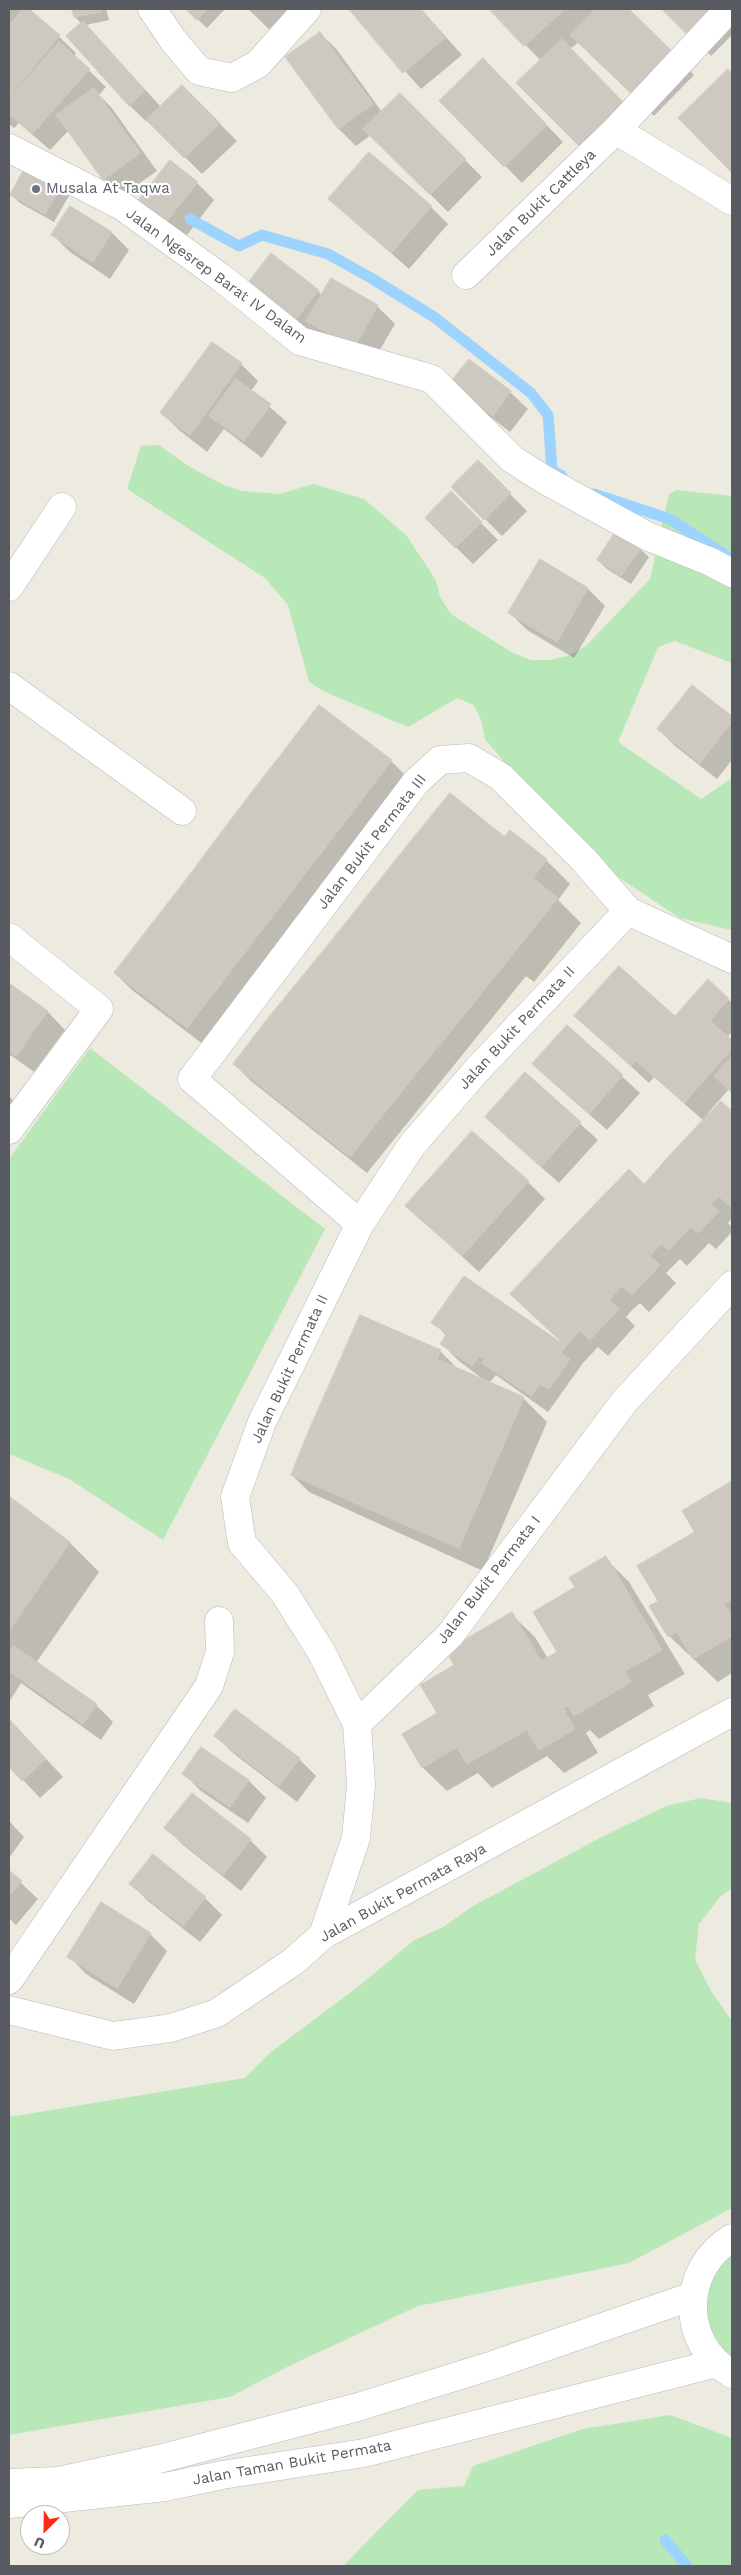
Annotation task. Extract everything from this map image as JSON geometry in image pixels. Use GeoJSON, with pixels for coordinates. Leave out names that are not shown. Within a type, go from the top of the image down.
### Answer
{"type":"FeatureCollection","features":[{"type":"Feature","properties":{"kind":"street"},"geometry":{"type":"LineString","coordinates":[[152,9],[173,40],[199,71],[232,78],[258,64],[307,9]]}},
{"type":"Feature","properties":{"kind":"street","name":"Jalan Bukit Cattleya"},"geometry":{"type":"LineString","coordinates":[[466,275],[616,130],[729,9]]}},
{"type":"Feature","properties":{"kind":"street"},"geometry":{"type":"LineString","coordinates":[[616,130],[732,201]]}},
{"type":"Feature","properties":{"kind":"street","name":"Jalan Ngesrep Barat IV Dalam"},"geometry":{"type":"LineString","coordinates":[[9,148],[122,206],[223,279],[300,340],[432,379],[512,459],[545,480],[647,536],[711,562],[732,573]]}},
{"type":"Feature","properties":{"kind":"street"},"geometry":{"type":"LineString","coordinates":[[9,587],[62,507]]}},
{"type":"Feature","properties":{"kind":"street"},"geometry":{"type":"LineString","coordinates":[[9,686],[182,811]]}},
{"type":"Feature","properties":{"kind":"street","name":"Jalan Bukit Permata III"},"geometry":{"type":"LineString","coordinates":[[360,1224],[192,1079],[416,782],[440,760],[468,758],[501,777],[584,860],[628,911]]}},
{"type":"Feature","properties":{"kind":"street"},"geometry":{"type":"LineString","coordinates":[[628,911],[732,959]]}},
{"type":"Feature","properties":{"kind":"street","name":"Jalan Bukit Permata II"},"geometry":{"type":"LineString","coordinates":[[356,1724],[322,1653],[285,1594],[242,1543],[235,1497],[262,1422],[360,1224],[412,1145],[444,1106],[628,911]]}},
{"type":"Feature","properties":{"kind":"street"},"geometry":{"type":"LineString","coordinates":[[9,937],[99,1009],[9,1130]]}},
{"type":"Feature","properties":{"kind":"street","name":"Jalan Bukit Permata I"},"geometry":{"type":"LineString","coordinates":[[356,1724],[450,1635],[624,1402],[732,1285]]}},
{"type":"Feature","properties":{"kind":"street"},"geometry":{"type":"LineString","coordinates":[[9,1980],[209,1686],[220,1652],[219,1621]]}},
{"type":"Feature","properties":{"kind":"street","name":"Jalan Bukit Permata Raya"},"geometry":{"type":"LineString","coordinates":[[9,2010],[114,2036],[171,2028],[217,2013],[294,1961],[323,1935],[732,1712]]}},
{"type":"Feature","properties":{"kind":"street"},"geometry":{"type":"LineString","coordinates":[[323,1935],[356,1838],[361,1785],[356,1724]]}},
{"type":"Feature","properties":{"kind":"street"},"geometry":{"type":"LineString","coordinates":[[724,2369],[698,2336],[693,2318],[693,2296],[695,2284],[712,2254],[732,2238]]}},
{"type":"Feature","properties":{"kind":"street","name":"Jalan Taman Bukit Permata"},"geometry":{"type":"LineString","coordinates":[[9,2483],[59,2481],[159,2460],[376,2402],[493,2365],[693,2296]]}},
{"type":"Feature","properties":{"kind":"street","name":"Jalan Taman Bukit Permata"},"geometry":{"type":"LineString","coordinates":[[9,2504],[165,2487],[222,2475],[364,2453],[724,2369]]}},
{"type":"Feature","properties":{"kind":"street"},"geometry":{"type":"LineString","coordinates":[[159,2460],[165,2487]]}},
{"type":"Feature","properties":{"kind":"green space"},"geometry":{"type":"Polygon","coordinates":[[[159,445],[190,467],[224,485],[242,491],[280,494],[313,484],[364,499],[406,535],[436,580],[440,597],[451,614],[513,653],[531,660],[549,660],[568,656],[586,646],[650,579],[669,494],[677,490],[732,496],[732,663],[675,641],[658,647],[618,742],[701,799],[732,778],[732,930],[680,918],[618,877],[550,817],[485,739],[481,720],[474,705],[457,698],[408,727],[323,691],[309,682],[288,605],[265,578],[127,489],[141,446],[159,445]]]}},
{"type":"Feature","properties":{"kind":"green space"},"geometry":{"type":"Polygon","coordinates":[[[90,1048],[325,1229],[163,1540],[69,1479],[9,1454],[9,1159],[90,1048]]]}},
{"type":"Feature","properties":{"kind":"green space"},"geometry":{"type":"Polygon","coordinates":[[[701,1798],[732,1803],[732,1888],[720,1897],[699,1924],[695,1959],[711,1991],[732,2021],[732,2208],[629,2263],[418,2306],[289,2366],[230,2397],[9,2435],[9,2117],[245,2078],[271,2052],[359,1986],[413,1941],[445,1926],[473,1906],[600,1838],[666,1806],[701,1798]]]}},
{"type":"Feature","properties":{"kind":"green space"},"geometry":{"type":"Polygon","coordinates":[[[732,2254],[732,2359],[713,2334],[705,2306],[706,2292],[711,2278],[719,2266],[732,2254]]]}},
{"type":"Feature","properties":{"kind":"green space"},"geometry":{"type":"Polygon","coordinates":[[[670,2415],[732,2438],[732,2566],[343,2566],[418,2490],[464,2486],[473,2466],[583,2429],[670,2415]]]}},
{"type":"Feature","properties":{"kind":"building"},"geometry":{"type":"Polygon","coordinates":[[[23,9],[29,9],[60,35],[9,97],[9,26],[23,9]]]}},
{"type":"Feature","properties":{"kind":"building"},"geometry":{"type":"Polygon","coordinates":[[[72,9],[100,9],[101,12],[74,17],[72,9]]]}},
{"type":"Feature","properties":{"kind":"building"},"geometry":{"type":"Polygon","coordinates":[[[186,9],[208,9],[197,20],[186,9]]]}},
{"type":"Feature","properties":{"kind":"building"},"geometry":{"type":"Polygon","coordinates":[[[349,9],[421,9],[445,38],[403,73],[349,9]]]}},
{"type":"Feature","properties":{"kind":"building"},"geometry":{"type":"Polygon","coordinates":[[[489,9],[565,9],[524,46],[489,9]]]}},
{"type":"Feature","properties":{"kind":"building"},"geometry":{"type":"Polygon","coordinates":[[[596,9],[629,9],[678,57],[637,99],[570,35],[596,9]]]}},
{"type":"Feature","properties":{"kind":"building"},"geometry":{"type":"Polygon","coordinates":[[[662,9],[725,9],[693,40],[662,9]]]}},
{"type":"Feature","properties":{"kind":"building"},"geometry":{"type":"Polygon","coordinates":[[[83,21],[145,90],[129,106],[66,36],[83,21]]]}},
{"type":"Feature","properties":{"kind":"building"},"geometry":{"type":"Polygon","coordinates":[[[320,32],[373,104],[338,129],[285,57],[320,32]]]}},
{"type":"Feature","properties":{"kind":"building"},"geometry":{"type":"Polygon","coordinates":[[[562,39],[625,104],[581,148],[516,83],[562,39]]]}},
{"type":"Feature","properties":{"kind":"building"},"geometry":{"type":"Polygon","coordinates":[[[59,42],[90,69],[32,134],[9,114],[9,99],[59,42]]]}},
{"type":"Feature","properties":{"kind":"building"},"geometry":{"type":"Polygon","coordinates":[[[483,58],[547,125],[504,167],[439,101],[483,58]]]}},
{"type":"Feature","properties":{"kind":"building"},"geometry":{"type":"Polygon","coordinates":[[[728,69],[732,74],[732,173],[678,118],[728,69]]]}},
{"type":"Feature","properties":{"kind":"building"},"geometry":{"type":"Polygon","coordinates":[[[182,85],[220,123],[184,158],[146,120],[182,85]]]}},
{"type":"Feature","properties":{"kind":"building"},"geometry":{"type":"Polygon","coordinates":[[[94,88],[140,153],[103,180],[56,115],[94,88]]]}},
{"type":"Feature","properties":{"kind":"building"},"geometry":{"type":"Polygon","coordinates":[[[400,93],[466,159],[430,195],[363,129],[400,93]]]}},
{"type":"Feature","properties":{"kind":"building"},"geometry":{"type":"Polygon","coordinates":[[[369,152],[432,206],[391,253],[328,199],[369,152]]]}},
{"type":"Feature","properties":{"kind":"building"},"geometry":{"type":"Polygon","coordinates":[[[170,160],[198,182],[166,222],[138,201],[170,160]]]}},
{"type":"Feature","properties":{"kind":"building","name":"Musala At Taqwa"},"geometry":{"type":"Polygon","coordinates":[[[28,162],[63,183],[45,214],[10,195],[28,162]]]}},
{"type":"Feature","properties":{"kind":"building"},"geometry":{"type":"Polygon","coordinates":[[[70,206],[112,232],[93,262],[51,235],[70,206]]]}},
{"type":"Feature","properties":{"kind":"building"},"geometry":{"type":"Polygon","coordinates":[[[271,253],[319,290],[289,328],[242,291],[271,253]]]}},
{"type":"Feature","properties":{"kind":"building"},"geometry":{"type":"Polygon","coordinates":[[[331,278],[378,305],[354,348],[306,321],[331,278]]]}},
{"type":"Feature","properties":{"kind":"building"},"geometry":{"type":"Polygon","coordinates":[[[212,342],[242,363],[190,435],[160,413],[212,342]]]}},
{"type":"Feature","properties":{"kind":"building"},"geometry":{"type":"Polygon","coordinates":[[[469,359],[511,391],[493,416],[450,383],[469,359]]]}},
{"type":"Feature","properties":{"kind":"building"},"geometry":{"type":"Polygon","coordinates":[[[236,379],[271,404],[244,441],[209,416],[236,379]]]}},
{"type":"Feature","properties":{"kind":"building"},"geometry":{"type":"Polygon","coordinates":[[[478,460],[511,493],[484,520],[451,487],[478,460]]]}},
{"type":"Feature","properties":{"kind":"building"},"geometry":{"type":"Polygon","coordinates":[[[451,491],[482,522],[455,548],[425,518],[451,491]]]}},
{"type":"Feature","properties":{"kind":"building"},"geometry":{"type":"Polygon","coordinates":[[[616,531],[641,548],[621,576],[597,560],[616,531]]]}},
{"type":"Feature","properties":{"kind":"building"},"geometry":{"type":"Polygon","coordinates":[[[540,559],[588,588],[557,642],[508,613],[540,559]]]}},
{"type":"Feature","properties":{"kind":"building"},"geometry":{"type":"Polygon","coordinates":[[[692,685],[732,716],[732,722],[700,763],[657,729],[692,685]]]}},
{"type":"Feature","properties":{"kind":"building"},"geometry":{"type":"Polygon","coordinates":[[[319,705],[392,760],[357,806],[284,751],[319,705]]]}},
{"type":"Feature","properties":{"kind":"building"},"geometry":{"type":"Polygon","coordinates":[[[284,751],[357,806],[325,848],[252,792],[284,751]]]}},
{"type":"Feature","properties":{"kind":"building"},"geometry":{"type":"Polygon","coordinates":[[[252,792],[325,848],[291,892],[218,837],[252,792]]]}},
{"type":"Feature","properties":{"kind":"building"},"geometry":{"type":"Polygon","coordinates":[[[450,793],[505,837],[463,890],[407,846],[450,793]]]}},
{"type":"Feature","properties":{"kind":"building"},"geometry":{"type":"Polygon","coordinates":[[[510,830],[547,859],[533,878],[558,898],[509,959],[447,909],[510,830]]]}},
{"type":"Feature","properties":{"kind":"building"},"geometry":{"type":"Polygon","coordinates":[[[218,837],[291,892],[255,939],[183,884],[218,837]]]}},
{"type":"Feature","properties":{"kind":"building"},"geometry":{"type":"Polygon","coordinates":[[[407,846],[463,890],[427,933],[372,890],[407,846]]]}},
{"type":"Feature","properties":{"kind":"building"},"geometry":{"type":"Polygon","coordinates":[[[183,884],[255,939],[221,984],[148,929],[183,884]]]}},
{"type":"Feature","properties":{"kind":"building"},"geometry":{"type":"Polygon","coordinates":[[[372,890],[427,933],[392,977],[337,934],[372,890]]]}},
{"type":"Feature","properties":{"kind":"building"},"geometry":{"type":"Polygon","coordinates":[[[447,909],[509,959],[464,1015],[402,965],[447,909]]]}},
{"type":"Feature","properties":{"kind":"building"},"geometry":{"type":"Polygon","coordinates":[[[148,929],[221,984],[187,1028],[114,973],[148,929]]]}},
{"type":"Feature","properties":{"kind":"building"},"geometry":{"type":"Polygon","coordinates":[[[337,934],[392,977],[357,1021],[302,977],[337,934]]]}},
{"type":"Feature","properties":{"kind":"building"},"geometry":{"type":"Polygon","coordinates":[[[402,965],[464,1015],[419,1070],[357,1021],[402,965]]]}},
{"type":"Feature","properties":{"kind":"building"},"geometry":{"type":"Polygon","coordinates":[[[619,966],[675,1016],[631,1066],[574,1016],[619,966]]]}},
{"type":"Feature","properties":{"kind":"building"},"geometry":{"type":"Polygon","coordinates":[[[302,977],[357,1021],[321,1065],[266,1021],[302,977]]]}},
{"type":"Feature","properties":{"kind":"building"},"geometry":{"type":"Polygon","coordinates":[[[708,979],[729,999],[710,1021],[732,1040],[732,1049],[684,1103],[636,1061],[708,979]]]}},
{"type":"Feature","properties":{"kind":"building"},"geometry":{"type":"Polygon","coordinates":[[[9,983],[48,1011],[16,1056],[9,1051],[9,983]]]}},
{"type":"Feature","properties":{"kind":"building"},"geometry":{"type":"Polygon","coordinates":[[[266,1021],[321,1065],[287,1107],[233,1064],[266,1021]]]}},
{"type":"Feature","properties":{"kind":"building"},"geometry":{"type":"Polygon","coordinates":[[[357,1021],[419,1070],[383,1115],[321,1065],[357,1021]]]}},
{"type":"Feature","properties":{"kind":"building"},"geometry":{"type":"Polygon","coordinates":[[[567,1025],[623,1075],[589,1114],[532,1064],[567,1025]]]}},
{"type":"Feature","properties":{"kind":"building"},"geometry":{"type":"Polygon","coordinates":[[[732,1057],[732,1093],[714,1076],[732,1057]]]}},
{"type":"Feature","properties":{"kind":"building"},"geometry":{"type":"Polygon","coordinates":[[[321,1065],[383,1115],[350,1157],[287,1107],[321,1065]]]}},
{"type":"Feature","properties":{"kind":"building"},"geometry":{"type":"Polygon","coordinates":[[[525,1072],[581,1122],[541,1167],[485,1117],[525,1072]]]}},
{"type":"Feature","properties":{"kind":"building"},"geometry":{"type":"Polygon","coordinates":[[[721,1101],[732,1111],[732,1208],[672,1153],[721,1101]]]}},
{"type":"Feature","properties":{"kind":"building"},"geometry":{"type":"Polygon","coordinates":[[[472,1131],[529,1181],[497,1217],[440,1167],[472,1131]]]}},
{"type":"Feature","properties":{"kind":"building"},"geometry":{"type":"Polygon","coordinates":[[[672,1153],[719,1196],[711,1205],[719,1211],[698,1233],[691,1227],[669,1250],[607,1192],[629,1169],[644,1184],[672,1153]]]}},
{"type":"Feature","properties":{"kind":"building"},"geometry":{"type":"Polygon","coordinates":[[[440,1167],[497,1217],[462,1256],[405,1206],[440,1167]]]}},
{"type":"Feature","properties":{"kind":"building"},"geometry":{"type":"Polygon","coordinates":[[[607,1192],[662,1243],[650,1256],[660,1265],[632,1295],[622,1286],[616,1292],[560,1241],[607,1192]]]}},
{"type":"Feature","properties":{"kind":"building"},"geometry":{"type":"Polygon","coordinates":[[[560,1241],[616,1292],[609,1300],[619,1309],[590,1340],[580,1330],[566,1346],[510,1294],[560,1241]]]}},
{"type":"Feature","properties":{"kind":"building"},"geometry":{"type":"Polygon","coordinates":[[[464,1276],[518,1313],[485,1359],[480,1356],[472,1366],[440,1344],[447,1333],[431,1323],[464,1276]]]}},
{"type":"Feature","properties":{"kind":"building"},"geometry":{"type":"Polygon","coordinates":[[[518,1313],[566,1346],[531,1396],[482,1363],[518,1313]]]}},
{"type":"Feature","properties":{"kind":"building"},"geometry":{"type":"Polygon","coordinates":[[[360,1315],[441,1350],[416,1407],[335,1372],[360,1315]]]}},
{"type":"Feature","properties":{"kind":"building"},"geometry":{"type":"Polygon","coordinates":[[[560,1353],[570,1359],[549,1389],[539,1384],[560,1353]]]}},
{"type":"Feature","properties":{"kind":"building"},"geometry":{"type":"Polygon","coordinates":[[[437,1359],[524,1397],[490,1476],[403,1438],[437,1359]]]}},
{"type":"Feature","properties":{"kind":"building"},"geometry":{"type":"Polygon","coordinates":[[[335,1372],[416,1407],[392,1461],[311,1426],[335,1372]]]}},
{"type":"Feature","properties":{"kind":"building"},"geometry":{"type":"Polygon","coordinates":[[[311,1426],[392,1461],[371,1510],[291,1475],[311,1426]]]}},
{"type":"Feature","properties":{"kind":"building"},"geometry":{"type":"Polygon","coordinates":[[[403,1438],[490,1476],[459,1548],[371,1510],[403,1438]]]}},
{"type":"Feature","properties":{"kind":"building"},"geometry":{"type":"Polygon","coordinates":[[[732,1481],[732,1594],[682,1511],[732,1481]]]}},
{"type":"Feature","properties":{"kind":"building"},"geometry":{"type":"Polygon","coordinates":[[[9,1496],[70,1542],[9,1631],[9,1496]]]}},
{"type":"Feature","properties":{"kind":"building"},"geometry":{"type":"Polygon","coordinates":[[[695,1532],[732,1594],[732,1599],[724,1604],[732,1617],[732,1636],[693,1659],[677,1632],[668,1637],[649,1606],[658,1601],[637,1566],[695,1532]]]}},
{"type":"Feature","properties":{"kind":"building"},"geometry":{"type":"Polygon","coordinates":[[[606,1556],[662,1650],[625,1671],[631,1682],[574,1716],[541,1661],[557,1652],[533,1612],[575,1587],[569,1578],[606,1556]]]}},
{"type":"Feature","properties":{"kind":"building"},"geometry":{"type":"Polygon","coordinates":[[[512,1612],[568,1706],[563,1708],[575,1729],[539,1750],[527,1730],[467,1764],[457,1747],[422,1768],[402,1734],[437,1713],[420,1685],[454,1665],[446,1651],[512,1612]]]}},
{"type":"Feature","properties":{"kind":"building"},"geometry":{"type":"Polygon","coordinates":[[[14,1646],[97,1704],[83,1724],[9,1671],[9,1653],[14,1646]]]}},
{"type":"Feature","properties":{"kind":"building"},"geometry":{"type":"Polygon","coordinates":[[[235,1709],[300,1758],[279,1786],[214,1736],[235,1709]]]}},
{"type":"Feature","properties":{"kind":"building"},"geometry":{"type":"Polygon","coordinates":[[[9,1719],[46,1759],[22,1781],[9,1767],[9,1719]]]}},
{"type":"Feature","properties":{"kind":"building"},"geometry":{"type":"Polygon","coordinates":[[[201,1747],[249,1780],[230,1807],[182,1774],[201,1747]]]}},
{"type":"Feature","properties":{"kind":"building"},"geometry":{"type":"Polygon","coordinates":[[[192,1793],[251,1839],[223,1875],[164,1828],[192,1793]]]}},
{"type":"Feature","properties":{"kind":"building"},"geometry":{"type":"Polygon","coordinates":[[[153,1854],[206,1897],[183,1926],[129,1884],[153,1854]]]}},
{"type":"Feature","properties":{"kind":"building"},"geometry":{"type":"Polygon","coordinates":[[[9,1870],[22,1881],[9,1896],[9,1870]]]}},
{"type":"Feature","properties":{"kind":"building"},"geometry":{"type":"Polygon","coordinates":[[[101,1902],[151,1933],[117,1988],[67,1957],[101,1902]]]}},
{"type":"Feature","properties":{"kind":"waterway"},"geometry":{"type":"LineString","coordinates":[[190,219],[239,246],[262,235],[328,254],[434,317],[531,393],[548,415],[552,470],[562,476]]}},
{"type":"Feature","properties":{"kind":"waterway"},"geometry":{"type":"LineString","coordinates":[[594,494],[670,519],[730,558]]}},
{"type":"Feature","properties":{"kind":"waterway"},"geometry":{"type":"LineString","coordinates":[[665,2540],[687,2566]]}},
{"type":"Feature","properties":{"kind":"place","name":"Musala At Taqwa"},"geometry":{"type":"Point","coordinates":[36,189]}}]}
